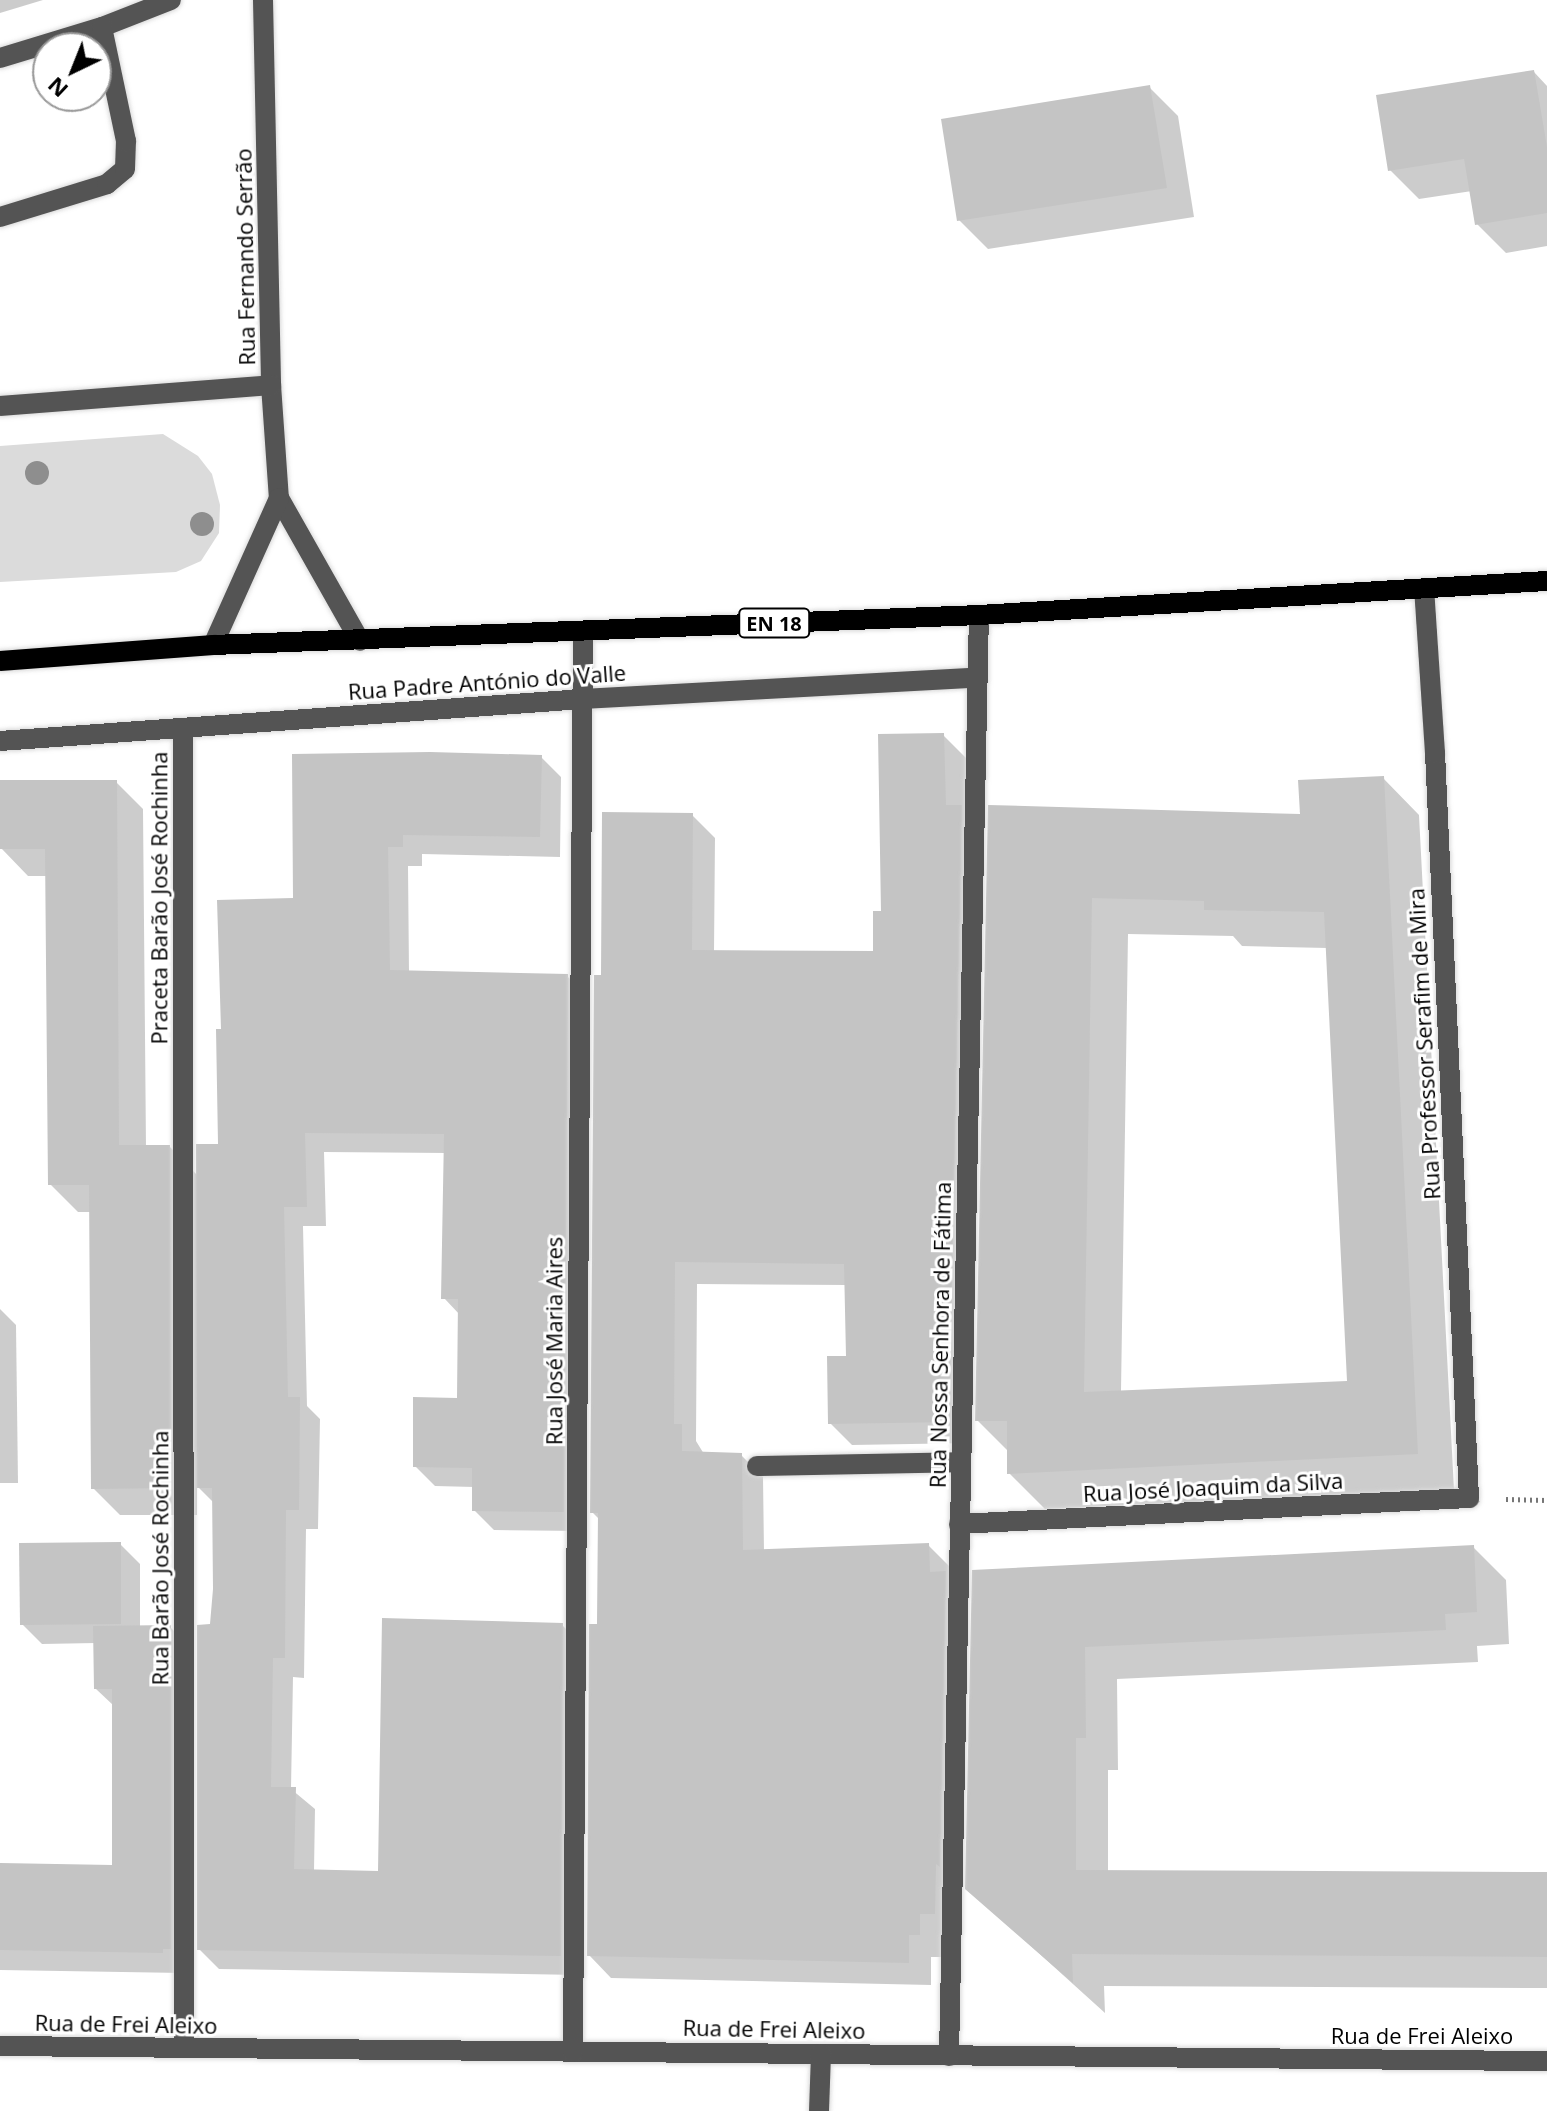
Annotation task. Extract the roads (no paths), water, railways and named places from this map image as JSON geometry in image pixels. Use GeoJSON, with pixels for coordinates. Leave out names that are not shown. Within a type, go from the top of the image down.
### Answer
{"type":"FeatureCollection","features":[{"type":"Feature","properties":{"kind":"main road","name":"EN 18"},"geometry":{"type":"LineString","coordinates":[[0,661],[213,645],[979,615],[1547,581]]}},
{"type":"Feature","properties":{"kind":"street"},"geometry":{"type":"LineString","coordinates":[[0,58],[102,27],[171,0]]}},
{"type":"Feature","properties":{"kind":"street","name":"Rua Fernando Serrão"},"geometry":{"type":"LineString","coordinates":[[0,406],[271,385],[263,0]]}},
{"type":"Feature","properties":{"kind":"street"},"geometry":{"type":"LineString","coordinates":[[0,217],[107,184],[125,169],[126,141],[102,27]]}},
{"type":"Feature","properties":{"kind":"street"},"geometry":{"type":"LineString","coordinates":[[271,385],[279,498],[360,641]]}},
{"type":"Feature","properties":{"kind":"street"},"geometry":{"type":"LineString","coordinates":[[213,645],[279,498]]}},
{"type":"Feature","properties":{"kind":"street","name":"Rua Professor Serafim de Mira"},"geometry":{"type":"LineString","coordinates":[[1424,588],[1436,769],[1469,1498]]}},
{"type":"Feature","properties":{"kind":"street","name":"Rua Nossa Senhora de Fátima"},"geometry":{"type":"LineString","coordinates":[[949,2056],[979,615]]}},
{"type":"Feature","properties":{"kind":"street","name":"Rua José Maria Aires"},"geometry":{"type":"LineString","coordinates":[[573,2052],[583,631]]}},
{"type":"Feature","properties":{"kind":"street","name":"Rua Padre António do Valle"},"geometry":{"type":"LineString","coordinates":[[0,741],[583,699],[977,678]]}},
{"type":"Feature","properties":{"kind":"street","name":"Praceta Barão José Rochinha"},"geometry":{"type":"LineString","coordinates":[[183,728],[183,1067]]}},
{"type":"Feature","properties":{"kind":"street","name":"Rua Barão José Rochinha"},"geometry":{"type":"LineString","coordinates":[[183,1067],[184,2048]]}},
{"type":"Feature","properties":{"kind":"street"},"geometry":{"type":"LineString","coordinates":[[757,1466],[961,1462]]}},
{"type":"Feature","properties":{"kind":"street","name":"Rua José Joaquim da Silva"},"geometry":{"type":"LineString","coordinates":[[959,1524],[1469,1498]]}},
{"type":"Feature","properties":{"kind":"street","name":"Rua de Frei Aleixo"},"geometry":{"type":"LineString","coordinates":[[0,2046],[1547,2061]]}},
{"type":"Feature","properties":{"kind":"street"},"geometry":{"type":"LineString","coordinates":[[819,2111],[821,2054]]}}]}
